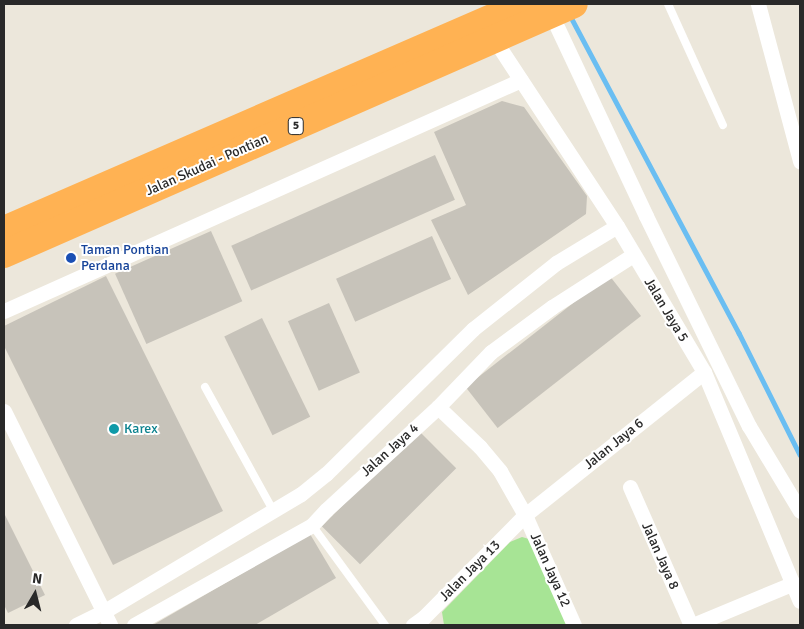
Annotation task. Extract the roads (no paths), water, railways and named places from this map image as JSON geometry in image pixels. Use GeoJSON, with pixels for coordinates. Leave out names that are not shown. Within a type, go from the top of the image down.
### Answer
{"type":"FeatureCollection","features":[{"type":"Feature","properties":{"kind":"highway","name":"Jalan Skudai - Pontian"},"geometry":{"type":"LineString","coordinates":[[7,236],[524,4]]}},
{"type":"Feature","properties":{"kind":"highway","name":"Jalan Skudai - Pontian"},"geometry":{"type":"LineString","coordinates":[[7,236],[494,39],[563,9]]}},
{"type":"Feature","properties":{"kind":"street"},"geometry":{"type":"LineString","coordinates":[[758,4],[800,161]]}},
{"type":"Feature","properties":{"kind":"street"},"geometry":{"type":"LineString","coordinates":[[563,9],[646,216],[749,426],[800,511]]}},
{"type":"Feature","properties":{"kind":"street","name":"Jalan Jaya 5"},"geometry":{"type":"LineString","coordinates":[[494,39],[617,226],[704,372],[800,601]]}},
{"type":"Feature","properties":{"kind":"street"},"geometry":{"type":"LineString","coordinates":[[4,311],[521,80]]}},
{"type":"Feature","properties":{"kind":"street"},"geometry":{"type":"LineString","coordinates":[[76,625],[107,619],[200,554],[274,512],[301,494],[326,474],[473,330],[511,297],[556,263],[617,226]]}},
{"type":"Feature","properties":{"kind":"street","name":"Jalan Jaya 4"},"geometry":{"type":"LineString","coordinates":[[134,625],[312,525],[438,408],[491,352],[552,307],[633,255]]}},
{"type":"Feature","properties":{"kind":"street","name":"Jalan Jaya 6"},"geometry":{"type":"LineString","coordinates":[[525,515],[704,372]]}},
{"type":"Feature","properties":{"kind":"street","name":"Jalan Jaya 12"},"geometry":{"type":"LineString","coordinates":[[438,408],[480,447],[500,472],[525,515],[574,625]]}},
{"type":"Feature","properties":{"kind":"street"},"geometry":{"type":"LineString","coordinates":[[4,411],[107,619]]}},
{"type":"Feature","properties":{"kind":"street","name":"Jalan Jaya 8"},"geometry":{"type":"LineString","coordinates":[[630,487],[692,625]]}},
{"type":"Feature","properties":{"kind":"street","name":"Jalan Jaya 13"},"geometry":{"type":"LineString","coordinates":[[422,623],[525,515]]}},
{"type":"Feature","properties":{"kind":"street"},"geometry":{"type":"LineString","coordinates":[[692,625],[794,583]]}},
{"type":"Feature","properties":{"kind":"lane"},"geometry":{"type":"LineString","coordinates":[[668,4],[723,125]]}},
{"type":"Feature","properties":{"kind":"lane"},"geometry":{"type":"LineString","coordinates":[[205,387],[274,512]]}},
{"type":"Feature","properties":{"kind":"lane"},"geometry":{"type":"LineString","coordinates":[[312,525],[386,625]]}},
{"type":"Feature","properties":{"kind":"waterway"},"geometry":{"type":"LineString","coordinates":[[572,19],[739,333],[800,455]]}},
{"type":"Feature","properties":{"kind":"place","name":"Taman Pontian Perdana"},"geometry":{"type":"Point","coordinates":[71,258]}},
{"type":"Feature","properties":{"kind":"place","name":"Karex"},"geometry":{"type":"Point","coordinates":[114,429]}}]}
